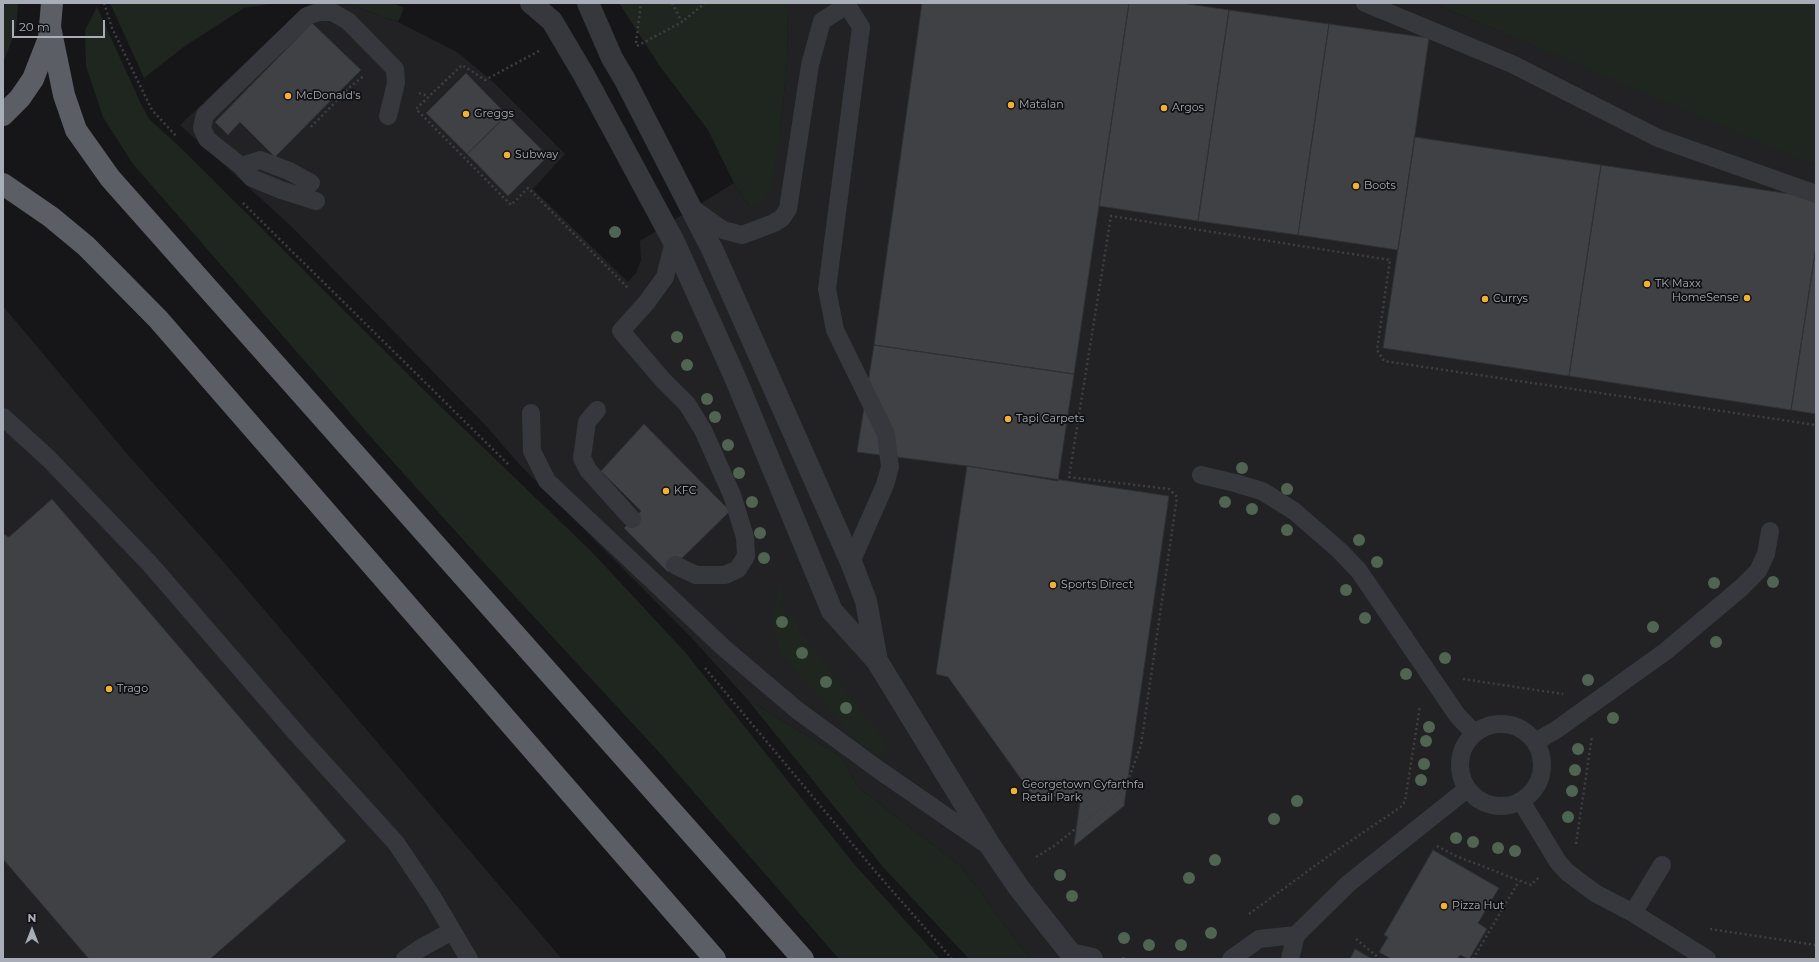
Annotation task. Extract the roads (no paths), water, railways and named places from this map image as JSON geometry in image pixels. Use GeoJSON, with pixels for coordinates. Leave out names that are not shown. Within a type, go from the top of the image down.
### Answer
{"type":"FeatureCollection","features":[{"type":"Feature","properties":{"kind":"highway"},"geometry":{"type":"LineString","coordinates":[[3,115],[20,98],[33,79],[49,38],[52,3]]}},
{"type":"Feature","properties":{"kind":"highway"},"geometry":{"type":"LineString","coordinates":[[50,26],[64,95],[76,130],[110,178],[803,959]]}},
{"type":"Feature","properties":{"kind":"highway"},"geometry":{"type":"LineString","coordinates":[[3,184],[51,217],[86,246],[158,319],[715,959]]}},
{"type":"Feature","properties":{"kind":"street"},"geometry":{"type":"LineString","coordinates":[[531,3],[552,21],[584,76],[674,242],[734,376],[832,610],[877,660],[991,847],[1019,888],[1072,956],[1092,959]]}},
{"type":"Feature","properties":{"kind":"street"},"geometry":{"type":"LineString","coordinates":[[588,3],[612,58],[692,208],[720,266],[851,562],[866,601],[877,660]]}},
{"type":"Feature","properties":{"kind":"lane"},"geometry":{"type":"LineString","coordinates":[[1365,3],[1512,64],[1658,138],[1816,194]]}},
{"type":"Feature","properties":{"kind":"lane"},"geometry":{"type":"LineString","coordinates":[[692,208],[723,230],[742,235],[774,223],[782,218],[788,209],[810,65],[822,21],[848,4],[861,26],[828,289],[835,330],[886,434],[890,467],[885,485],[851,562]]}},
{"type":"Feature","properties":{"kind":"lane"},"geometry":{"type":"LineString","coordinates":[[316,201],[281,190],[252,178],[241,166],[207,139],[202,128],[205,115],[307,16],[319,12],[332,12],[348,21],[395,69],[396,83],[388,116]]}},
{"type":"Feature","properties":{"kind":"lane"},"geometry":{"type":"LineString","coordinates":[[241,166],[260,160],[289,171],[311,183]]}},
{"type":"Feature","properties":{"kind":"lane"},"geometry":{"type":"LineString","coordinates":[[674,242],[665,277],[647,302],[621,331],[662,379],[687,404],[703,430],[732,495],[745,537],[746,556],[738,569],[725,575],[696,575],[676,565]]}},
{"type":"Feature","properties":{"kind":"lane"},"geometry":{"type":"LineString","coordinates":[[597,410],[587,422],[582,458],[588,470],[632,519]]}},
{"type":"Feature","properties":{"kind":"lane"},"geometry":{"type":"LineString","coordinates":[[530,413],[532,451],[547,481],[724,648],[803,715],[879,770],[991,847]]}},
{"type":"Feature","properties":{"kind":"lane"},"geometry":{"type":"LineString","coordinates":[[3,417],[49,459],[150,564],[292,728],[396,843],[433,898],[469,959]]}},
{"type":"Feature","properties":{"kind":"lane"},"geometry":{"type":"LineString","coordinates":[[1201,475],[1235,483],[1262,492],[1294,511],[1339,550],[1359,571],[1453,709],[1474,733]]}},
{"type":"Feature","properties":{"kind":"lane"},"geometry":{"type":"LineString","coordinates":[[1535,742],[1556,730],[1666,651],[1741,588],[1758,571],[1766,554],[1770,531]]}},
{"type":"Feature","properties":{"kind":"lane"},"geometry":{"type":"LineString","coordinates":[[1501,723],[1515,726],[1528,733],[1535,742],[1542,758],[1542,772],[1537,786],[1528,797],[1515,804],[1501,807],[1487,804],[1474,797],[1467,789],[1460,773],[1460,758],[1465,745],[1474,733],[1487,726],[1501,723]]}},
{"type":"Feature","properties":{"kind":"lane"},"geometry":{"type":"LineString","coordinates":[[1290,959],[1296,935],[1349,883],[1467,789]]}},
{"type":"Feature","properties":{"kind":"lane"},"geometry":{"type":"LineString","coordinates":[[1521,801],[1558,862],[1567,872],[1595,893],[1633,913],[1707,959]]}},
{"type":"Feature","properties":{"kind":"lane"},"geometry":{"type":"LineString","coordinates":[[1633,913],[1662,865]]}},
{"type":"Feature","properties":{"kind":"lane"},"geometry":{"type":"LineString","coordinates":[[405,959],[421,948],[452,931]]}},
{"type":"Feature","properties":{"kind":"lane"},"geometry":{"type":"LineString","coordinates":[[1231,959],[1259,939],[1296,935]]}},
{"type":"Feature","properties":{"kind":"place","name":"McDonald's"},"geometry":{"type":"Point","coordinates":[288,96]}},
{"type":"Feature","properties":{"kind":"place","name":"Matalan"},"geometry":{"type":"Point","coordinates":[1011,105]}},
{"type":"Feature","properties":{"kind":"place","name":"Argos"},"geometry":{"type":"Point","coordinates":[1164,108]}},
{"type":"Feature","properties":{"kind":"place","name":"Greggs"},"geometry":{"type":"Point","coordinates":[466,114]}},
{"type":"Feature","properties":{"kind":"place","name":"Subway"},"geometry":{"type":"Point","coordinates":[507,155]}},
{"type":"Feature","properties":{"kind":"place","name":"Boots"},"geometry":{"type":"Point","coordinates":[1356,186]}},
{"type":"Feature","properties":{"kind":"place","name":"TK Maxx"},"geometry":{"type":"Point","coordinates":[1647,284]}},
{"type":"Feature","properties":{"kind":"place","name":"HomeSense"},"geometry":{"type":"Point","coordinates":[1747,298]}},
{"type":"Feature","properties":{"kind":"place","name":"Currys"},"geometry":{"type":"Point","coordinates":[1485,299]}},
{"type":"Feature","properties":{"kind":"place","name":"Tapi Carpets"},"geometry":{"type":"Point","coordinates":[1008,419]}},
{"type":"Feature","properties":{"kind":"place","name":"KFC"},"geometry":{"type":"Point","coordinates":[666,491]}},
{"type":"Feature","properties":{"kind":"place","name":"Sports Direct"},"geometry":{"type":"Point","coordinates":[1053,585]}},
{"type":"Feature","properties":{"kind":"place","name":"Trago"},"geometry":{"type":"Point","coordinates":[109,689]}},
{"type":"Feature","properties":{"kind":"place","name":"Georgetown Cyfarthfa Retail Park"},"geometry":{"type":"Point","coordinates":[1014,791]}},
{"type":"Feature","properties":{"kind":"place","name":"Pizza Hut"},"geometry":{"type":"Point","coordinates":[1444,906]}}]}
